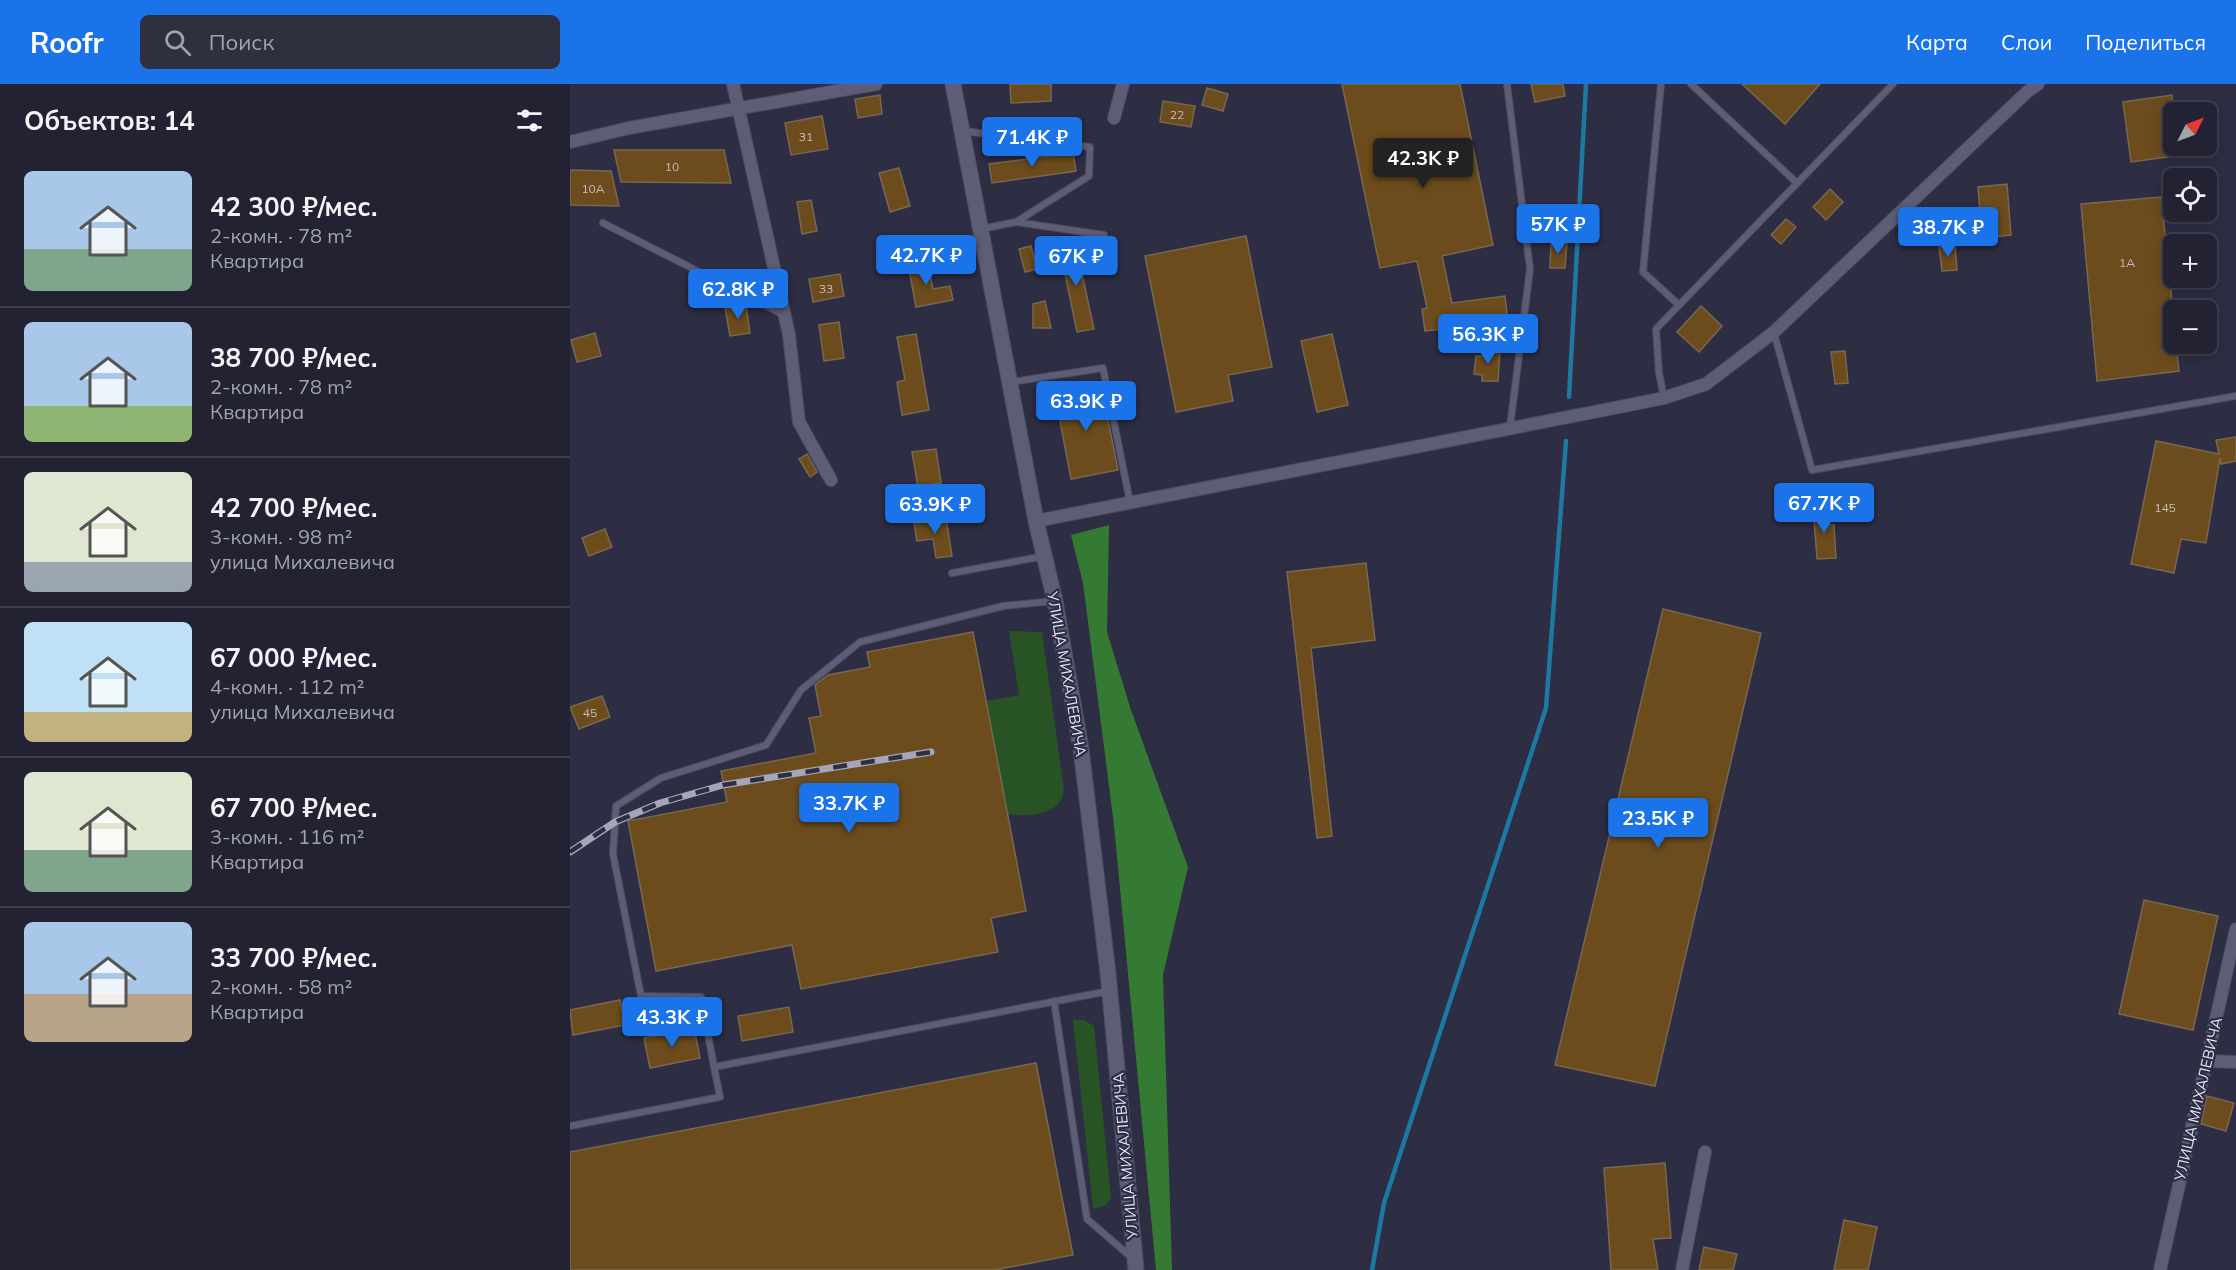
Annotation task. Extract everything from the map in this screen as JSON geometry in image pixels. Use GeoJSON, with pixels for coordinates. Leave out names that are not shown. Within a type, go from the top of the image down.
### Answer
{"type":"FeatureCollection","features":[{"type":"Feature","properties":{"kind":"street"},"geometry":{"type":"LineString","coordinates":[[733,84],[789,335],[799,422],[831,480]]}},
{"type":"Feature","properties":{"kind":"street"},"geometry":{"type":"LineString","coordinates":[[570,142],[628,128],[876,84]]}},
{"type":"Feature","properties":{"kind":"street","name":"УЛИЦА МИХАЛЕВИЧА"},"geometry":{"type":"LineString","coordinates":[[953,84],[1036,521],[1055,601],[1081,749],[1110,991],[1135,1265]]}},
{"type":"Feature","properties":{"kind":"street"},"geometry":{"type":"LineString","coordinates":[[1114,118],[1123,84]]}},
{"type":"Feature","properties":{"kind":"street"},"geometry":{"type":"LineString","coordinates":[[1036,521],[1664,398],[1706,384],[1774,332],[2026,92],[2038,84]]}},
{"type":"Feature","properties":{"kind":"street","name":"УЛИЦА МИХАЛЕВИЧА"},"geometry":{"type":"LineString","coordinates":[[2160,1270],[2236,929]]}},
{"type":"Feature","properties":{"kind":"street"},"geometry":{"type":"LineString","coordinates":[[2207,1061],[2236,1062]]}},
{"type":"Feature","properties":{"kind":"street"},"geometry":{"type":"LineString","coordinates":[[1682,1270],[1705,1152]]}},
{"type":"Feature","properties":{"kind":"lane"},"geometry":{"type":"LineString","coordinates":[[1507,84],[1530,269],[1510,427]]}},
{"type":"Feature","properties":{"kind":"lane"},"geometry":{"type":"LineString","coordinates":[[1661,84],[1642,272],[1679,305]]}},
{"type":"Feature","properties":{"kind":"lane"},"geometry":{"type":"LineString","coordinates":[[1691,84],[1797,183]]}},
{"type":"Feature","properties":{"kind":"lane"},"geometry":{"type":"LineString","coordinates":[[1664,398],[1659,373],[1656,329],[1893,84]]}},
{"type":"Feature","properties":{"kind":"lane"},"geometry":{"type":"LineString","coordinates":[[962,131],[1089,147],[1089,176],[1016,222]]}},
{"type":"Feature","properties":{"kind":"lane"},"geometry":{"type":"LineString","coordinates":[[981,229],[1016,222],[1104,235]]}},
{"type":"Feature","properties":{"kind":"lane"},"geometry":{"type":"LineString","coordinates":[[603,223],[785,316]]}},
{"type":"Feature","properties":{"kind":"lane"},"geometry":{"type":"LineString","coordinates":[[1774,332],[1812,470],[2236,396]]}},
{"type":"Feature","properties":{"kind":"lane"},"geometry":{"type":"LineString","coordinates":[[1010,382],[1103,368],[1130,502]]}},
{"type":"Feature","properties":{"kind":"lane"},"geometry":{"type":"LineString","coordinates":[[952,573],[1045,556]]}},
{"type":"Feature","properties":{"kind":"lane"},"geometry":{"type":"LineString","coordinates":[[570,1126],[720,1097],[701,997],[641,996],[613,854],[616,806],[661,778],[766,746],[801,690],[860,642],[1003,606],[1055,601]]}},
{"type":"Feature","properties":{"kind":"lane"},"geometry":{"type":"LineString","coordinates":[[714,1067],[1110,991]]}},
{"type":"Feature","properties":{"kind":"lane"},"geometry":{"type":"LineString","coordinates":[[1054,1001],[1087,1219],[1135,1265]]}},
{"type":"Feature","properties":{"kind":"green space"},"geometry":{"type":"Polygon","coordinates":[[[1109,525],[1107,632],[1131,710],[1188,867],[1163,975],[1172,1270],[1156,1270],[1114,825],[1083,583],[1071,535],[1109,525]]]}},
{"type":"Feature","properties":{"kind":"green space"},"geometry":{"type":"Polygon","coordinates":[[[1009,631],[1042,632],[1064,790],[1060,802],[1042,813],[1008,814],[986,701],[1019,695],[1009,631]]]}},
{"type":"Feature","properties":{"kind":"green space"},"geometry":{"type":"Polygon","coordinates":[[[1073,1020],[1084,1020],[1094,1026],[1111,1198],[1106,1205],[1093,1209],[1073,1020]]]}},
{"type":"Feature","properties":{"kind":"building"},"geometry":{"type":"Polygon","coordinates":[[[1010,84],[1051,84],[1051,101],[1011,103],[1010,84]]]}},
{"type":"Feature","properties":{"kind":"building"},"geometry":{"type":"Polygon","coordinates":[[[1342,84],[1460,84],[1493,245],[1442,256],[1452,303],[1505,296],[1508,321],[1425,331],[1422,309],[1427,308],[1417,261],[1380,268],[1342,84]]]}},
{"type":"Feature","properties":{"kind":"building"},"geometry":{"type":"Polygon","coordinates":[[[1531,84],[1563,84],[1565,96],[1535,102],[1531,84]]]}},
{"type":"Feature","properties":{"kind":"building"},"geometry":{"type":"Polygon","coordinates":[[[1742,84],[1820,84],[1785,124],[1742,84]]]}},
{"type":"Feature","properties":{"kind":"building"},"geometry":{"type":"Polygon","coordinates":[[[1207,88],[1228,94],[1223,111],[1202,105],[1207,88]]]}},
{"type":"Feature","properties":{"kind":"building"},"geometry":{"type":"Polygon","coordinates":[[[880,95],[882,114],[858,118],[855,99],[880,95]]]}},
{"type":"Feature","properties":{"kind":"building"},"geometry":{"type":"Polygon","coordinates":[[[2172,95],[2172,102],[2163,102],[2163,156],[2174,156],[2131,162],[2123,102],[2172,95]]]}},
{"type":"Feature","properties":{"kind":"building"},"geometry":{"type":"Polygon","coordinates":[[[1163,101],[1195,106],[1191,127],[1160,122],[1163,101]]]}},
{"type":"Feature","properties":{"kind":"building"},"geometry":{"type":"Polygon","coordinates":[[[822,116],[828,149],[791,155],[785,123],[822,116]]]}},
{"type":"Feature","properties":{"kind":"building"},"geometry":{"type":"Polygon","coordinates":[[[614,150],[724,150],[731,183],[621,182],[614,150]]]}},
{"type":"Feature","properties":{"kind":"building"},"geometry":{"type":"Polygon","coordinates":[[[1073,153],[1076,171],[992,183],[989,164],[1073,153]]]}},
{"type":"Feature","properties":{"kind":"building"},"geometry":{"type":"Polygon","coordinates":[[[899,168],[910,206],[890,212],[879,173],[899,168]]]}},
{"type":"Feature","properties":{"kind":"building"},"geometry":{"type":"Polygon","coordinates":[[[570,170],[611,171],[619,206],[570,205],[570,170]]]}},
{"type":"Feature","properties":{"kind":"building"},"geometry":{"type":"Polygon","coordinates":[[[2007,184],[2011,235],[1982,238],[1978,187],[2007,184]]]}},
{"type":"Feature","properties":{"kind":"building"},"geometry":{"type":"Polygon","coordinates":[[[1830,189],[1843,202],[1826,220],[1813,207],[1830,189]]]}},
{"type":"Feature","properties":{"kind":"building"},"geometry":{"type":"Polygon","coordinates":[[[2161,197],[2165,234],[2163,234],[2163,288],[2171,288],[2172,300],[2163,300],[2163,354],[2177,354],[2179,371],[2097,381],[2081,204],[2161,197]]]}},
{"type":"Feature","properties":{"kind":"building"},"geometry":{"type":"Polygon","coordinates":[[[811,200],[817,231],[802,234],[797,202],[811,200]]]}},
{"type":"Feature","properties":{"kind":"building"},"geometry":{"type":"Polygon","coordinates":[[[1786,219],[1796,227],[1781,244],[1771,235],[1786,219]]]}},
{"type":"Feature","properties":{"kind":"building"},"geometry":{"type":"Polygon","coordinates":[[[1246,236],[1272,367],[1228,375],[1233,401],[1176,412],[1145,256],[1246,236]]]}},
{"type":"Feature","properties":{"kind":"building"},"geometry":{"type":"Polygon","coordinates":[[[1075,242],[1094,329],[1077,332],[1059,245],[1075,242]]]}},
{"type":"Feature","properties":{"kind":"building"},"geometry":{"type":"Polygon","coordinates":[[[1551,242],[1567,243],[1565,268],[1550,268],[1551,242]]]}},
{"type":"Feature","properties":{"kind":"building"},"geometry":{"type":"Polygon","coordinates":[[[1955,245],[1957,270],[1942,271],[1939,246],[1955,245]]]}},
{"type":"Feature","properties":{"kind":"building"},"geometry":{"type":"Polygon","coordinates":[[[1031,246],[1037,269],[1025,272],[1019,249],[1031,246]]]}},
{"type":"Feature","properties":{"kind":"building"},"geometry":{"type":"Polygon","coordinates":[[[927,260],[933,289],[950,286],[953,300],[916,307],[908,264],[927,260]]]}},
{"type":"Feature","properties":{"kind":"building"},"geometry":{"type":"Polygon","coordinates":[[[840,274],[844,296],[813,302],[809,279],[840,274]]]}},
{"type":"Feature","properties":{"kind":"building"},"geometry":{"type":"Polygon","coordinates":[[[1045,301],[1051,328],[1033,328],[1033,304],[1045,301]]]}},
{"type":"Feature","properties":{"kind":"building"},"geometry":{"type":"Polygon","coordinates":[[[746,305],[750,333],[730,336],[725,308],[746,305]]]}},
{"type":"Feature","properties":{"kind":"building"},"geometry":{"type":"Polygon","coordinates":[[[1701,306],[1722,326],[1699,352],[1677,332],[1701,306]]]}},
{"type":"Feature","properties":{"kind":"building"},"geometry":{"type":"Polygon","coordinates":[[[839,322],[844,358],[824,361],[819,325],[839,322]]]}},
{"type":"Feature","properties":{"kind":"building"},"geometry":{"type":"Polygon","coordinates":[[[595,333],[601,356],[577,362],[571,340],[595,333]]]}},
{"type":"Feature","properties":{"kind":"building"},"geometry":{"type":"Polygon","coordinates":[[[916,334],[929,410],[902,415],[897,382],[905,380],[897,337],[916,334]]]}},
{"type":"Feature","properties":{"kind":"building"},"geometry":{"type":"Polygon","coordinates":[[[1332,334],[1348,405],[1317,412],[1301,341],[1332,334]]]}},
{"type":"Feature","properties":{"kind":"building"},"geometry":{"type":"Polygon","coordinates":[[[1483,350],[1500,351],[1498,381],[1482,381],[1482,375],[1474,374],[1476,356],[1481,356],[1483,350]]]}},
{"type":"Feature","properties":{"kind":"building"},"geometry":{"type":"Polygon","coordinates":[[[1845,351],[1848,383],[1835,384],[1831,352],[1845,351]]]}},
{"type":"Feature","properties":{"kind":"building"},"geometry":{"type":"Polygon","coordinates":[[[1101,385],[1118,470],[1071,479],[1055,394],[1101,385]]]}},
{"type":"Feature","properties":{"kind":"building"},"geometry":{"type":"Polygon","coordinates":[[[2236,437],[2236,461],[2221,464],[2220,458],[2206,543],[2181,539],[2174,573],[2131,564],[2156,441],[2219,454],[2216,440],[2236,437]]]}},
{"type":"Feature","properties":{"kind":"building"},"geometry":{"type":"Polygon","coordinates":[[[936,449],[941,483],[918,487],[912,452],[936,449]]]}},
{"type":"Feature","properties":{"kind":"building"},"geometry":{"type":"Polygon","coordinates":[[[807,454],[817,472],[810,477],[799,459],[807,454]]]}},
{"type":"Feature","properties":{"kind":"building"},"geometry":{"type":"Polygon","coordinates":[[[1827,505],[1829,525],[1834,525],[1836,558],[1817,559],[1813,506],[1827,505]]]}},
{"type":"Feature","properties":{"kind":"building"},"geometry":{"type":"Polygon","coordinates":[[[946,517],[952,556],[936,558],[933,539],[917,541],[914,523],[946,517]]]}},
{"type":"Feature","properties":{"kind":"building"},"geometry":{"type":"Polygon","coordinates":[[[605,529],[612,547],[589,556],[582,538],[605,529]]]}},
{"type":"Feature","properties":{"kind":"building"},"geometry":{"type":"Polygon","coordinates":[[[1366,563],[1375,640],[1311,648],[1332,836],[1317,838],[1287,572],[1366,563]]]}},
{"type":"Feature","properties":{"kind":"building"},"geometry":{"type":"Polygon","coordinates":[[[1663,609],[1761,633],[1655,1086],[1555,1065],[1663,609]]]}},
{"type":"Feature","properties":{"kind":"building"},"geometry":{"type":"Polygon","coordinates":[[[973,632],[1026,911],[991,918],[998,952],[801,989],[792,945],[656,971],[628,821],[727,802],[721,771],[816,753],[809,718],[821,716],[815,685],[828,675],[870,667],[867,652],[973,632]]]}},
{"type":"Feature","properties":{"kind":"building"},"geometry":{"type":"Polygon","coordinates":[[[602,696],[610,717],[579,729],[570,707],[602,696]]]}},
{"type":"Feature","properties":{"kind":"building"},"geometry":{"type":"Polygon","coordinates":[[[2144,900],[2218,916],[2193,1030],[2119,1014],[2144,900]]]}},
{"type":"Feature","properties":{"kind":"building"},"geometry":{"type":"Polygon","coordinates":[[[620,1000],[625,1025],[573,1035],[570,1010],[620,1000]]]}},
{"type":"Feature","properties":{"kind":"building"},"geometry":{"type":"Polygon","coordinates":[[[789,1007],[793,1032],[742,1041],[738,1016],[789,1007]]]}},
{"type":"Feature","properties":{"kind":"building"},"geometry":{"type":"Polygon","coordinates":[[[694,1028],[700,1058],[650,1068],[644,1038],[694,1028]]]}},
{"type":"Feature","properties":{"kind":"building"},"geometry":{"type":"Polygon","coordinates":[[[1036,1063],[1073,1255],[995,1270],[570,1270],[570,1152],[1036,1063]]]}},
{"type":"Feature","properties":{"kind":"building"},"geometry":{"type":"Polygon","coordinates":[[[2207,1096],[2234,1103],[2226,1131],[2201,1124],[2207,1096]]]}},
{"type":"Feature","properties":{"kind":"building"},"geometry":{"type":"Polygon","coordinates":[[[1665,1163],[1671,1238],[1653,1239],[1658,1270],[1611,1270],[1604,1168],[1665,1163]]]}},
{"type":"Feature","properties":{"kind":"building"},"geometry":{"type":"Polygon","coordinates":[[[1844,1220],[1877,1227],[1868,1270],[1834,1270],[1844,1220]]]}},
{"type":"Feature","properties":{"kind":"building"},"geometry":{"type":"Polygon","coordinates":[[[1704,1247],[1737,1254],[1733,1270],[1699,1270],[1704,1247]]]}},
{"type":"Feature","properties":{"kind":"waterway"},"geometry":{"type":"LineString","coordinates":[[1569,397],[1586,84]]}},
{"type":"Feature","properties":{"kind":"waterway"},"geometry":{"type":"LineString","coordinates":[[1372,1270],[1384,1203],[1546,708],[1566,441]]}},
{"type":"Feature","properties":{"kind":"railway"},"geometry":{"type":"LineString","coordinates":[[570,852],[615,822],[660,803],[723,785],[931,752]]}}]}
